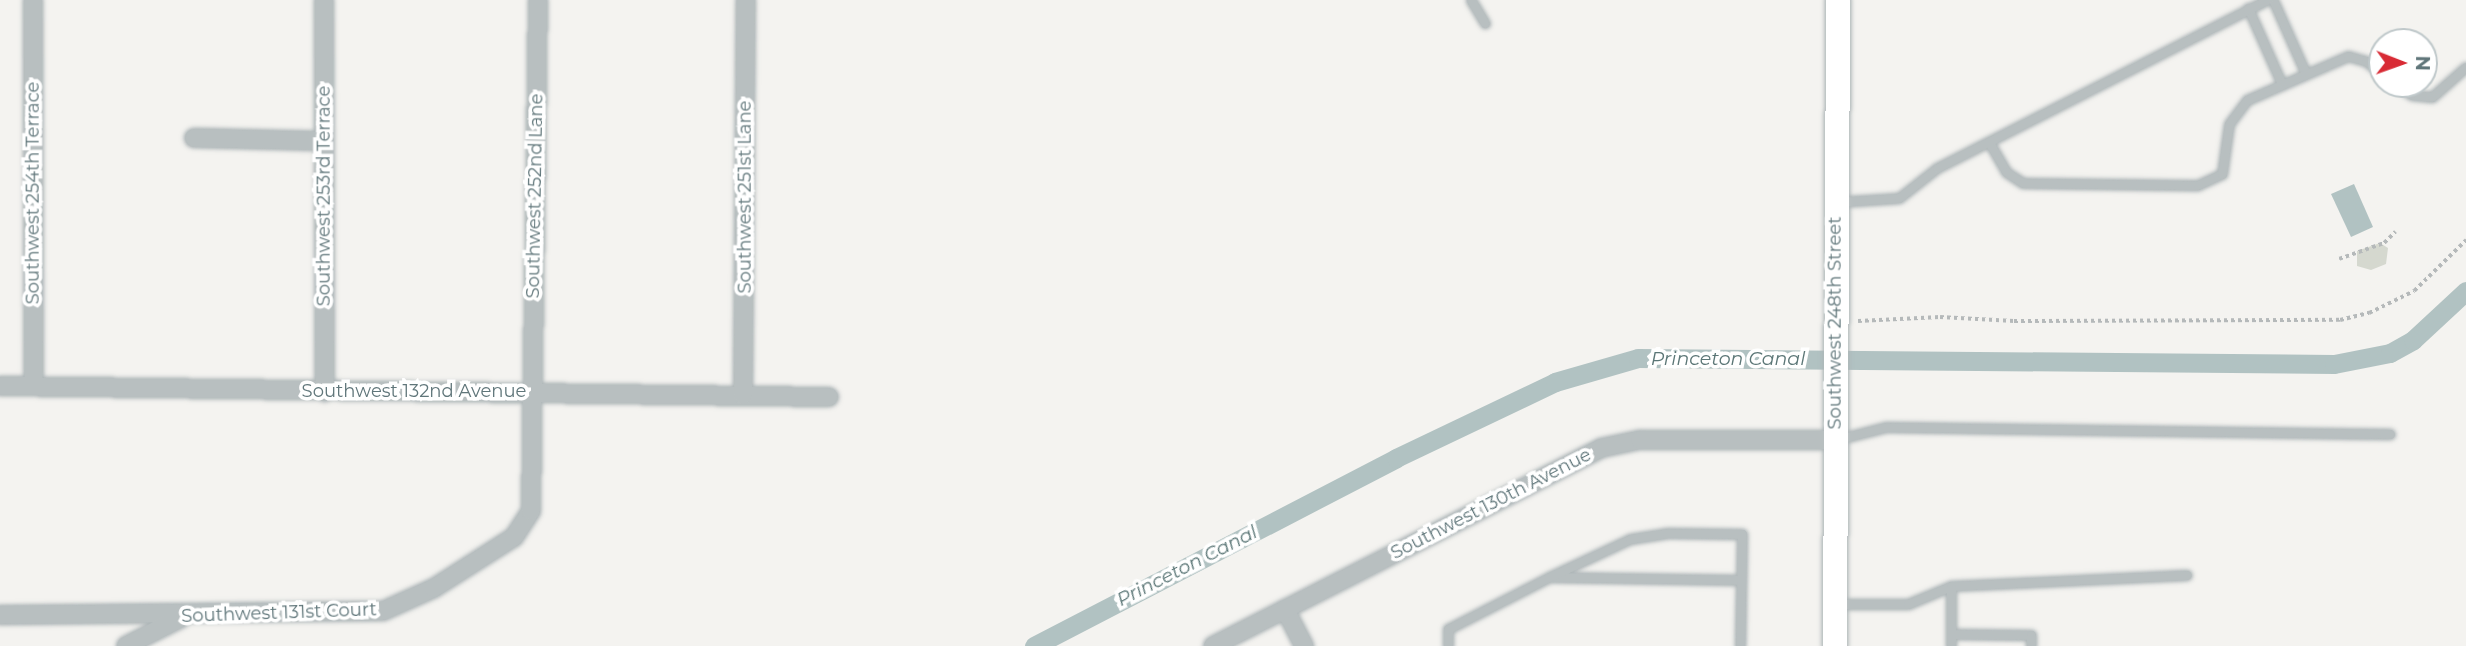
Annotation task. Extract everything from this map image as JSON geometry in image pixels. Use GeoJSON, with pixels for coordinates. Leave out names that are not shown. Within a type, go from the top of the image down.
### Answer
{"type":"FeatureCollection","features":[{"type":"Feature","properties":{"kind":"street","name":"Southwest 254th Terrace"},"geometry":{"type":"LineString","coordinates":[[33,0],[34,386]]}},
{"type":"Feature","properties":{"kind":"street","name":"Southwest 253rd Terrace"},"geometry":{"type":"LineString","coordinates":[[324,0],[325,392]]}},
{"type":"Feature","properties":{"kind":"street","name":"Southwest 252nd Lane"},"geometry":{"type":"LineString","coordinates":[[531,392],[538,0]]}},
{"type":"Feature","properties":{"kind":"street","name":"Southwest 251st Lane"},"geometry":{"type":"LineString","coordinates":[[743,394],[746,0]]}},
{"type":"Feature","properties":{"kind":"street","name":"Southwest 248th Street"},"geometry":{"type":"LineString","coordinates":[[1835,646],[1838,0]]}},
{"type":"Feature","properties":{"kind":"street"},"geometry":{"type":"LineString","coordinates":[[194,138],[324,141]]}},
{"type":"Feature","properties":{"kind":"street","name":"Southwest 132nd Avenue"},"geometry":{"type":"LineString","coordinates":[[0,386],[829,397]]}},
{"type":"Feature","properties":{"kind":"street","name":"Southwest 131st Court"},"geometry":{"type":"LineString","coordinates":[[0,615],[184,616],[383,611],[434,588],[514,537],[531,511],[531,392]]}},
{"type":"Feature","properties":{"kind":"street","name":"Southwest 130th Avenue"},"geometry":{"type":"LineString","coordinates":[[1213,646],[1601,448],[1640,440],[1834,440]]}},
{"type":"Feature","properties":{"kind":"street"},"geometry":{"type":"LineString","coordinates":[[1285,609],[1304,646]]}},
{"type":"Feature","properties":{"kind":"street"},"geometry":{"type":"LineString","coordinates":[[126,646],[184,616]]}},
{"type":"Feature","properties":{"kind":"lane"},"geometry":{"type":"LineString","coordinates":[[1471,0],[1485,23]]}},
{"type":"Feature","properties":{"kind":"lane"},"geometry":{"type":"LineString","coordinates":[[1835,202],[1899,198],[1937,168],[2267,0]]}},
{"type":"Feature","properties":{"kind":"lane"},"geometry":{"type":"LineString","coordinates":[[2273,0],[2305,72]]}},
{"type":"Feature","properties":{"kind":"lane"},"geometry":{"type":"LineString","coordinates":[[2248,8],[2281,82]]}},
{"type":"Feature","properties":{"kind":"lane"},"geometry":{"type":"LineString","coordinates":[[1989,142],[2007,172],[2023,183],[2199,185],[2222,174],[2235,112],[2247,100],[2281,82],[2348,56],[2368,63]]}},
{"type":"Feature","properties":{"kind":"lane"},"geometry":{"type":"LineString","coordinates":[[2438,92],[2466,67]]}},
{"type":"Feature","properties":{"kind":"lane"},"geometry":{"type":"LineString","coordinates":[[1834,440],[1886,427],[2390,433]]}},
{"type":"Feature","properties":{"kind":"lane"},"geometry":{"type":"LineString","coordinates":[[1448,646],[1448,629],[1630,538],[1742,534],[1740,646]]}},
{"type":"Feature","properties":{"kind":"lane"},"geometry":{"type":"LineString","coordinates":[[1835,604],[1908,604],[1951,586],[2187,575]]}},
{"type":"Feature","properties":{"kind":"lane"},"geometry":{"type":"LineString","coordinates":[[1549,578],[1741,580]]}},
{"type":"Feature","properties":{"kind":"lane"},"geometry":{"type":"LineString","coordinates":[[1951,586],[1951,646]]}},
{"type":"Feature","properties":{"kind":"lane"},"geometry":{"type":"LineString","coordinates":[[1951,634],[2031,635],[2031,646]]}},
{"type":"Feature","properties":{"kind":"path"},"geometry":{"type":"LineString","coordinates":[[2339,259],[2384,243],[2395,232]]}},
{"type":"Feature","properties":{"kind":"path"},"geometry":{"type":"LineString","coordinates":[[1852,321],[1940,317],[2014,321],[2340,320],[2369,313],[2414,291],[2466,240]]}},
{"type":"Feature","properties":{"kind":"shaded area"},"geometry":{"type":"Polygon","coordinates":[[[2354,184],[2373,227],[2351,237],[2331,194],[2354,184]]]}},
{"type":"Feature","properties":{"kind":"shaded area"},"geometry":{"type":"Polygon","coordinates":[[[2380,243],[2388,248],[2386,264],[2371,270],[2357,266],[2357,251],[2380,243]]]}},
{"type":"Feature","properties":{"kind":"waterway","name":"Princeton Canal"},"geometry":{"type":"LineString","coordinates":[[1034,646],[1396,458],[1555,382],[1638,358],[2334,364],[2390,353],[2413,340],[2466,291]]}}]}
